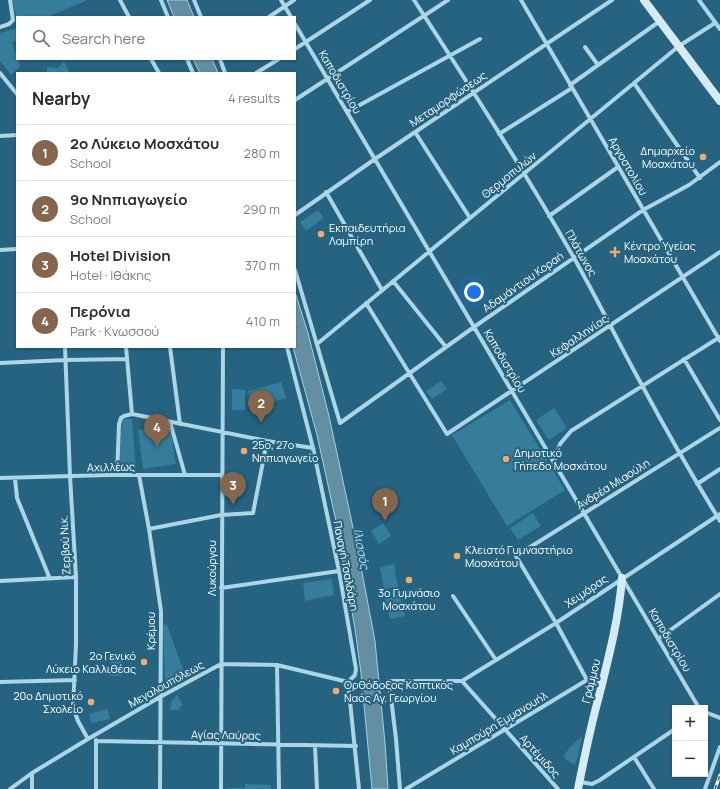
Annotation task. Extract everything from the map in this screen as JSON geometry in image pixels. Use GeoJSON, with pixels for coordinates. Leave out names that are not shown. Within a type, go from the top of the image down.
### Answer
{"type":"FeatureCollection","features":[{"type":"Feature","properties":{"kind":"street"},"geometry":{"type":"LineString","coordinates":[[0,27],[12,23],[14,18],[10,0]]}},
{"type":"Feature","properties":{"kind":"street"},"geometry":{"type":"LineString","coordinates":[[120,0],[128,16]]}},
{"type":"Feature","properties":{"kind":"street"},"geometry":{"type":"LineString","coordinates":[[161,0],[168,16]]}},
{"type":"Feature","properties":{"kind":"street"},"geometry":{"type":"LineString","coordinates":[[194,0],[201,16]]}},
{"type":"Feature","properties":{"kind":"street"},"geometry":{"type":"LineString","coordinates":[[281,0],[290,16]]}},
{"type":"Feature","properties":{"kind":"street"},"geometry":{"type":"LineString","coordinates":[[270,16],[294,0]]}},
{"type":"Feature","properties":{"kind":"street"},"geometry":{"type":"LineString","coordinates":[[296,48],[370,0]]}},
{"type":"Feature","properties":{"kind":"street","name":"Πλάτωνος"},"geometry":{"type":"LineString","coordinates":[[414,0],[474,93],[574,258],[611,325],[642,386],[697,484],[718,515],[720,521]]}},
{"type":"Feature","properties":{"kind":"street"},"geometry":{"type":"LineString","coordinates":[[296,99],[448,0]]}},
{"type":"Feature","properties":{"kind":"street"},"geometry":{"type":"LineString","coordinates":[[522,2],[528,0]]}},
{"type":"Feature","properties":{"kind":"street","name":"Μεταμορφώσεως"},"geometry":{"type":"LineString","coordinates":[[296,214],[326,192],[612,0]]}},
{"type":"Feature","properties":{"kind":"street"},"geometry":{"type":"LineString","coordinates":[[644,0],[720,101]]}},
{"type":"Feature","properties":{"kind":"street"},"geometry":{"type":"LineString","coordinates":[[699,0],[720,29]]}},
{"type":"Feature","properties":{"kind":"street","name":"Αργοστολίου"},"geometry":{"type":"LineString","coordinates":[[522,2],[719,338]]}},
{"type":"Feature","properties":{"kind":"street"},"geometry":{"type":"LineString","coordinates":[[499,134],[571,86],[660,21]]}},
{"type":"Feature","properties":{"kind":"street","name":"Θερμοπυλών"},"geometry":{"type":"LineString","coordinates":[[317,344],[679,46],[715,22]]}},
{"type":"Feature","properties":{"kind":"street","name":"Καποδιστρίου"},"geometry":{"type":"LineString","coordinates":[[296,26],[697,705]]}},
{"type":"Feature","properties":{"kind":"street"},"geometry":{"type":"LineString","coordinates":[[347,112],[480,39]]}},
{"type":"Feature","properties":{"kind":"street"},"geometry":{"type":"LineString","coordinates":[[585,47],[598,65]]}},
{"type":"Feature","properties":{"kind":"street"},"geometry":{"type":"LineString","coordinates":[[152,60],[158,72]]}},
{"type":"Feature","properties":{"kind":"street"},"geometry":{"type":"LineString","coordinates":[[187,60],[193,72]]}},
{"type":"Feature","properties":{"kind":"street"},"geometry":{"type":"LineString","coordinates":[[220,60],[225,72]]}},
{"type":"Feature","properties":{"kind":"street"},"geometry":{"type":"LineString","coordinates":[[258,72],[277,60]]}},
{"type":"Feature","properties":{"kind":"street"},"geometry":{"type":"LineString","coordinates":[[0,73],[16,93]]}},
{"type":"Feature","properties":{"kind":"street"},"geometry":{"type":"LineString","coordinates":[[634,83],[700,178]]}},
{"type":"Feature","properties":{"kind":"street"},"geometry":{"type":"LineString","coordinates":[[415,132],[470,218]]}},
{"type":"Feature","properties":{"kind":"street"},"geometry":{"type":"LineString","coordinates":[[0,136],[16,135]]}},
{"type":"Feature","properties":{"kind":"street","name":"Αδαμάντιου Κοραή"},"geometry":{"type":"LineString","coordinates":[[317,344],[340,423],[474,327],[643,210],[700,178],[720,162]]}},
{"type":"Feature","properties":{"kind":"street"},"geometry":{"type":"LineString","coordinates":[[549,216],[618,167]]}},
{"type":"Feature","properties":{"kind":"street"},"geometry":{"type":"LineString","coordinates":[[326,192],[382,290]]}},
{"type":"Feature","properties":{"kind":"street"},"geometry":{"type":"LineString","coordinates":[[0,250],[16,249]]}},
{"type":"Feature","properties":{"kind":"street","name":"Κεφαλληνίας"},"geometry":{"type":"LineString","coordinates":[[409,373],[447,434],[720,252]]}},
{"type":"Feature","properties":{"kind":"street"},"geometry":{"type":"LineString","coordinates":[[296,273],[317,344]]}},
{"type":"Feature","properties":{"kind":"street"},"geometry":{"type":"LineString","coordinates":[[393,281],[446,347]]}},
{"type":"Feature","properties":{"kind":"street"},"geometry":{"type":"LineString","coordinates":[[366,303],[409,373]]}},
{"type":"Feature","properties":{"kind":"street"},"geometry":{"type":"LineString","coordinates":[[554,461],[560,444],[571,431],[719,338]]}},
{"type":"Feature","properties":{"kind":"street","name":"Ζερβού Νικ."},"geometry":{"type":"LineString","coordinates":[[65,348],[76,577],[76,645],[73,707],[78,721],[88,739]]}},
{"type":"Feature","properties":{"kind":"street"},"geometry":{"type":"LineString","coordinates":[[126,348],[132,414]]}},
{"type":"Feature","properties":{"kind":"street"},"geometry":{"type":"LineString","coordinates":[[170,348],[180,424]]}},
{"type":"Feature","properties":{"kind":"street","name":"Λυκούργου"},"geometry":{"type":"LineString","coordinates":[[221,789],[221,515],[223,348]]}},
{"type":"Feature","properties":{"kind":"street","name":"Παναγή Τσαλδάρη"},"geometry":{"type":"LineString","coordinates":[[287,348],[313,448],[339,571],[356,669],[355,676],[348,682]]}},
{"type":"Feature","properties":{"kind":"street"},"geometry":{"type":"LineString","coordinates":[[0,363],[127,359]]}},
{"type":"Feature","properties":{"kind":"street"},"geometry":{"type":"LineString","coordinates":[[684,359],[720,420]]}},
{"type":"Feature","properties":{"kind":"street"},"geometry":{"type":"LineString","coordinates":[[116,475],[120,420],[124,416],[132,414],[267,441],[313,448]]}},
{"type":"Feature","properties":{"kind":"street"},"geometry":{"type":"LineString","coordinates":[[170,422],[185,475]]}},
{"type":"Feature","properties":{"kind":"street","name":"Ανδρέα Μιαούλη"},"geometry":{"type":"LineString","coordinates":[[556,623],[516,556],[720,428]]}},
{"type":"Feature","properties":{"kind":"street"},"geometry":{"type":"LineString","coordinates":[[149,529],[221,515],[253,513],[267,441]]}},
{"type":"Feature","properties":{"kind":"street"},"geometry":{"type":"LineString","coordinates":[[697,484],[720,469]]}},
{"type":"Feature","properties":{"kind":"street","name":"Αχιλλέως"},"geometry":{"type":"LineString","coordinates":[[0,478],[116,475],[222,475]]}},
{"type":"Feature","properties":{"kind":"street","name":"Κρέμου"},"geometry":{"type":"LineString","coordinates":[[139,475],[149,529],[161,611],[160,789]]}},
{"type":"Feature","properties":{"kind":"street"},"geometry":{"type":"LineString","coordinates":[[14,478],[15,492],[19,504],[50,579]]}},
{"type":"Feature","properties":{"kind":"street","name":"Χειμάρας"},"geometry":{"type":"LineString","coordinates":[[462,681],[556,623],[718,515]]}},
{"type":"Feature","properties":{"kind":"street"},"geometry":{"type":"LineString","coordinates":[[221,588],[339,571]]}},
{"type":"Feature","properties":{"kind":"street"},"geometry":{"type":"LineString","coordinates":[[0,581],[76,577]]}},
{"type":"Feature","properties":{"kind":"street","name":"Γράμμου"},"geometry":{"type":"LineString","coordinates":[[578,786],[617,615],[622,578]]}},
{"type":"Feature","properties":{"kind":"street"},"geometry":{"type":"LineString","coordinates":[[658,639],[720,594]]}},
{"type":"Feature","properties":{"kind":"street"},"geometry":{"type":"LineString","coordinates":[[453,596],[496,660]]}},
{"type":"Feature","properties":{"kind":"street"},"geometry":{"type":"LineString","coordinates":[[556,623],[587,680],[602,684]]}},
{"type":"Feature","properties":{"kind":"street","name":"Μεγαλουπόλεως"},"geometry":{"type":"LineString","coordinates":[[10,789],[32,773],[88,739],[160,697],[221,664],[277,665],[348,682]]}},
{"type":"Feature","properties":{"kind":"street"},"geometry":{"type":"LineString","coordinates":[[277,665],[279,789]]}},
{"type":"Feature","properties":{"kind":"street"},"geometry":{"type":"LineString","coordinates":[[0,682],[75,680]]}},
{"type":"Feature","properties":{"kind":"street","name":"Καμπούρη Εμμανουήλ"},"geometry":{"type":"LineString","coordinates":[[406,789],[587,680]]}},
{"type":"Feature","properties":{"kind":"street"},"geometry":{"type":"LineString","coordinates":[[400,789],[389,681],[462,681]]}},
{"type":"Feature","properties":{"kind":"street","name":"Αρτέμιδος"},"geometry":{"type":"LineString","coordinates":[[462,681],[558,789]]}},
{"type":"Feature","properties":{"kind":"street"},"geometry":{"type":"LineString","coordinates":[[348,682],[356,746],[359,789]]}},
{"type":"Feature","properties":{"kind":"street"},"geometry":{"type":"LineString","coordinates":[[708,713],[720,718]]}},
{"type":"Feature","properties":{"kind":"street"},"geometry":{"type":"LineString","coordinates":[[578,786],[596,782],[672,731]]}},
{"type":"Feature","properties":{"kind":"street"},"geometry":{"type":"LineString","coordinates":[[94,736],[96,741],[96,789]]}},
{"type":"Feature","properties":{"kind":"street","name":"Αγίας Λαύρας"},"geometry":{"type":"LineString","coordinates":[[96,741],[356,746]]}},
{"type":"Feature","properties":{"kind":"street"},"geometry":{"type":"LineString","coordinates":[[315,746],[317,789]]}},
{"type":"Feature","properties":{"kind":"street"},"geometry":{"type":"LineString","coordinates":[[705,789],[720,747]]}},
{"type":"Feature","properties":{"kind":"street"},"geometry":{"type":"LineString","coordinates":[[634,756],[654,789]]}},
{"type":"Feature","properties":{"kind":"street"},"geometry":{"type":"LineString","coordinates":[[32,773],[32,789]]}},
{"type":"Feature","properties":{"kind":"shaded area"},"geometry":{"type":"Polygon","coordinates":[[[12,0],[88,0],[49,16],[16,16],[12,0]]]}},
{"type":"Feature","properties":{"kind":"shaded area"},"geometry":{"type":"Polygon","coordinates":[[[167,0],[187,0],[194,16],[174,16],[167,0]]]}},
{"type":"Feature","properties":{"kind":"shaded area"},"geometry":{"type":"Polygon","coordinates":[[[16,28],[16,40],[12,42],[16,54],[16,60],[18,60],[20,66],[11,75],[0,61],[0,33],[16,28]]]}},
{"type":"Feature","properties":{"kind":"shaded area"},"geometry":{"type":"Polygon","coordinates":[[[194,60],[212,60],[218,72],[200,72],[194,60]]]}},
{"type":"Feature","properties":{"kind":"shaded area"},"geometry":{"type":"Polygon","coordinates":[[[64,61],[70,72],[47,72],[47,67],[58,68],[64,61]]]}},
{"type":"Feature","properties":{"kind":"shaded area"},"geometry":{"type":"Polygon","coordinates":[[[318,210],[324,218],[306,231],[300,222],[318,210]]]}},
{"type":"Feature","properties":{"kind":"shaded area"},"geometry":{"type":"Polygon","coordinates":[[[296,295],[308,333],[329,416],[358,551],[375,641],[388,789],[372,789],[361,673],[355,629],[337,526],[317,435],[293,348],[296,348],[296,295]]]}},
{"type":"Feature","properties":{"kind":"shaded area"},"geometry":{"type":"Polygon","coordinates":[[[441,381],[447,389],[432,399],[426,391],[441,381]]]}},
{"type":"Feature","properties":{"kind":"shaded area"},"geometry":{"type":"Polygon","coordinates":[[[281,382],[286,398],[252,408],[248,391],[281,382]]]}},
{"type":"Feature","properties":{"kind":"shaded area"},"geometry":{"type":"Polygon","coordinates":[[[232,389],[245,390],[245,410],[232,410],[232,389]]]}},
{"type":"Feature","properties":{"kind":"shaded area","name":"Δημοτικό Γήπεδο Μοσχάτου"},"geometry":{"type":"Polygon","coordinates":[[[510,400],[565,490],[507,526],[452,435],[510,400]]]}},
{"type":"Feature","properties":{"kind":"shaded area"},"geometry":{"type":"Polygon","coordinates":[[[554,408],[567,428],[549,440],[536,420],[554,408]]]}},
{"type":"Feature","properties":{"kind":"shaded area"},"geometry":{"type":"Polygon","coordinates":[[[122,419],[132,419],[136,470],[118,469],[122,419]]]}},
{"type":"Feature","properties":{"kind":"shaded area"},"geometry":{"type":"Polygon","coordinates":[[[170,426],[176,464],[143,469],[138,430],[170,426]]]}},
{"type":"Feature","properties":{"kind":"shaded area"},"geometry":{"type":"Polygon","coordinates":[[[533,513],[541,526],[518,540],[510,528],[533,513]]]}},
{"type":"Feature","properties":{"kind":"shaded area"},"geometry":{"type":"Polygon","coordinates":[[[383,523],[391,536],[379,544],[371,531],[383,523]]]}},
{"type":"Feature","properties":{"kind":"shaded area"},"geometry":{"type":"Polygon","coordinates":[[[394,564],[398,587],[384,589],[380,567],[394,564]]]}},
{"type":"Feature","properties":{"kind":"shaded area"},"geometry":{"type":"Polygon","coordinates":[[[332,579],[334,595],[305,601],[303,583],[332,579]]]}},
{"type":"Feature","properties":{"kind":"shaded area"},"geometry":{"type":"Polygon","coordinates":[[[399,589],[405,616],[390,619],[384,592],[399,589]]]}},
{"type":"Feature","properties":{"kind":"shaded area"},"geometry":{"type":"Polygon","coordinates":[[[164,624],[167,625],[185,675],[169,684],[165,683],[164,624]]]}},
{"type":"Feature","properties":{"kind":"shaded area"},"geometry":{"type":"Polygon","coordinates":[[[111,653],[122,653],[122,676],[111,676],[111,653]]]}},
{"type":"Feature","properties":{"kind":"shaded area"},"geometry":{"type":"Polygon","coordinates":[[[177,695],[183,705],[179,708],[180,710],[170,710],[171,701],[177,695]]]}},
{"type":"Feature","properties":{"kind":"shaded area"},"geometry":{"type":"Polygon","coordinates":[[[108,709],[110,719],[91,723],[89,714],[108,709]]]}},
{"type":"Feature","properties":{"kind":"shaded area"},"geometry":{"type":"Polygon","coordinates":[[[581,737],[582,739],[574,765],[564,758],[569,749],[581,737]]]}},
{"type":"Feature","properties":{"kind":"shaded area"},"geometry":{"type":"Polygon","coordinates":[[[245,784],[271,785],[271,789],[226,789],[245,788],[245,784]]]}},
{"type":"Feature","properties":{"kind":"railway"},"geometry":{"type":"LineString","coordinates":[[715,789],[720,775]]}},
{"type":"Feature","properties":{"kind":"place","name":"Δημαρχείο Μοσχάτου"},"geometry":{"type":"Point","coordinates":[703,157]}},
{"type":"Feature","properties":{"kind":"place","name":"Εκπαιδευτήρια Λαμπίρη"},"geometry":{"type":"Point","coordinates":[321,234]}},
{"type":"Feature","properties":{"kind":"place","name":"Κέντρο Υγείας Μοσχάτου"},"geometry":{"type":"Point","coordinates":[615,252]}},
{"type":"Feature","properties":{"kind":"place","name":"9ο Νηπιαγωγείο"},"geometry":{"type":"Point","coordinates":[261,423]}},
{"type":"Feature","properties":{"kind":"place","name":"Περόνια"},"geometry":{"type":"Point","coordinates":[157,447]}},
{"type":"Feature","properties":{"kind":"place","name":"25ο, 27ο Νηπιαγωγείο"},"geometry":{"type":"Point","coordinates":[244,451]}},
{"type":"Feature","properties":{"kind":"place","name":"Δημοτικό Γήπεδο Μοσχάτου"},"geometry":{"type":"Point","coordinates":[506,459]}},
{"type":"Feature","properties":{"kind":"place","name":"Hotel Division"},"geometry":{"type":"Point","coordinates":[233,505]}},
{"type":"Feature","properties":{"kind":"place","name":"2ο Λύκειο Μοσχάτου"},"geometry":{"type":"Point","coordinates":[385,521]}},
{"type":"Feature","properties":{"kind":"place","name":"Κλειστό Γυμναστήριο Μοσχάτου"},"geometry":{"type":"Point","coordinates":[457,556]}},
{"type":"Feature","properties":{"kind":"place","name":"3o Γυμνάσιο Μοσχάτου"},"geometry":{"type":"Point","coordinates":[409,580]}},
{"type":"Feature","properties":{"kind":"place","name":"2ο Γενικό Λύκειο Καλλιθέας"},"geometry":{"type":"Point","coordinates":[144,662]}},
{"type":"Feature","properties":{"kind":"place","name":"Ορθόδοξος Κοπτικός Ναός Αγ. Γεωργίου"},"geometry":{"type":"Point","coordinates":[336,691]}},
{"type":"Feature","properties":{"kind":"place","name":"20ο Δημοτικό Σχολείο"},"geometry":{"type":"Point","coordinates":[91,702]}},
{"type":"Feature","properties":{"kind":"water label","name":"Ιλισσός"},"geometry":{"type":"Point","coordinates":[361,549]}}]}
